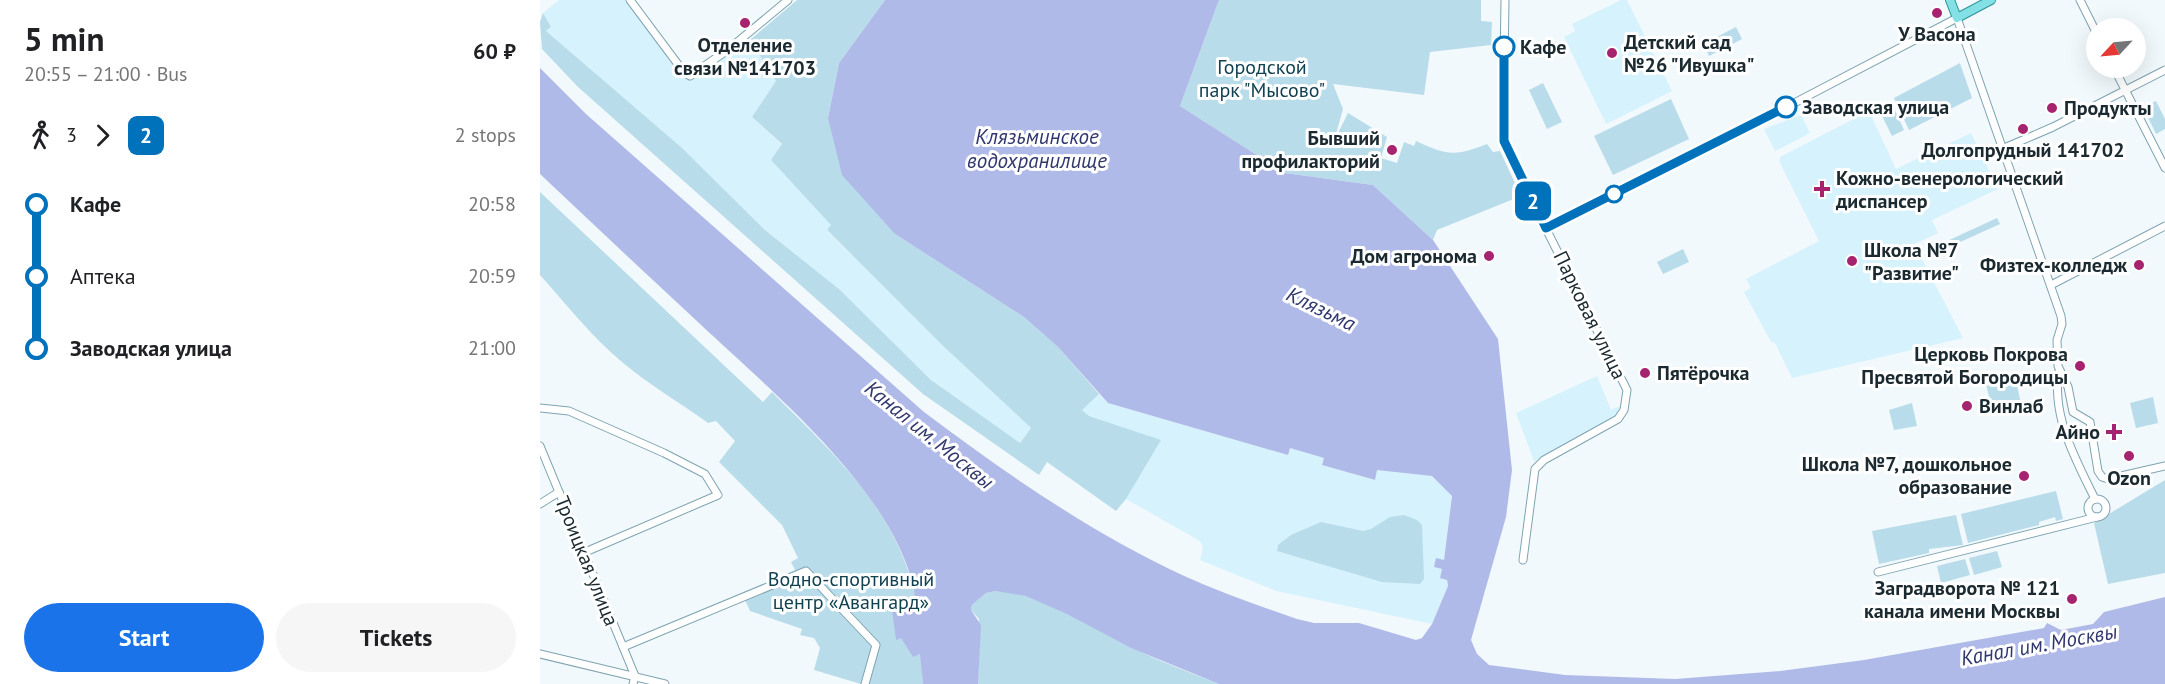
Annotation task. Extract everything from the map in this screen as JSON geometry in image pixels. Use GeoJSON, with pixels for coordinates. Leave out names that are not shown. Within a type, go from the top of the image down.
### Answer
{"type":"FeatureCollection","features":[{"type":"Feature","properties":{"kind":"main road"},"geometry":{"type":"LineString","coordinates":[[1950,0],[1957,18],[1991,0]]}},
{"type":"Feature","properties":{"kind":"street"},"geometry":{"type":"LineString","coordinates":[[630,0],[690,76],[729,49],[788,0]]}},
{"type":"Feature","properties":{"kind":"street","name":"Парковая улица"},"geometry":{"type":"LineString","coordinates":[[1504,0],[1504,141],[1627,390],[1624,410],[1618,419],[1544,460],[1535,469],[1523,560]]}},
{"type":"Feature","properties":{"kind":"street"},"geometry":{"type":"LineString","coordinates":[[2080,0],[2089,18]]}},
{"type":"Feature","properties":{"kind":"street"},"geometry":{"type":"LineString","coordinates":[[1546,228],[1758,122],[1957,18],[2061,316],[2057,340],[2059,371],[2057,386],[2062,425],[2095,499]]}},
{"type":"Feature","properties":{"kind":"street"},"geometry":{"type":"LineString","coordinates":[[2002,148],[2054,126],[2165,70]]}},
{"type":"Feature","properties":{"kind":"street"},"geometry":{"type":"LineString","coordinates":[[2119,78],[2165,168]]}},
{"type":"Feature","properties":{"kind":"street"},"geometry":{"type":"LineString","coordinates":[[2051,285],[2165,226]]}},
{"type":"Feature","properties":{"kind":"street"},"geometry":{"type":"LineString","coordinates":[[2059,371],[2073,412],[2090,422],[2102,477],[2108,479],[2165,466]]}},
{"type":"Feature","properties":{"kind":"street"},"geometry":{"type":"LineString","coordinates":[[540,408],[568,411],[664,453],[705,474],[718,495],[583,553]]}},
{"type":"Feature","properties":{"kind":"street","name":"Троицкая улица"},"geometry":{"type":"LineString","coordinates":[[540,446],[623,647],[634,680]]}},
{"type":"Feature","properties":{"kind":"street"},"geometry":{"type":"LineString","coordinates":[[540,504],[559,492]]}},
{"type":"Feature","properties":{"kind":"street"},"geometry":{"type":"LineString","coordinates":[[2095,499],[2088,507],[2091,515],[2097,517]]}},
{"type":"Feature","properties":{"kind":"street"},"geometry":{"type":"LineString","coordinates":[[1878,572],[2102,516],[2106,509],[2103,501],[2095,499]]}},
{"type":"Feature","properties":{"kind":"street"},"geometry":{"type":"LineString","coordinates":[[623,647],[806,571],[876,645],[865,684]]}},
{"type":"Feature","properties":{"kind":"street"},"geometry":{"type":"LineString","coordinates":[[540,654],[634,680],[665,684]]}},
{"type":"Feature","properties":{"kind":"shaded area"},"geometry":{"type":"Polygon","coordinates":[[[559,0],[627,0],[681,74],[691,81],[750,40],[776,81],[752,117],[782,145],[771,160],[832,225],[827,231],[941,344],[1031,428],[1020,443],[931,380],[839,289],[765,230],[681,147],[546,31],[551,27],[543,13],[559,0]]]}},
{"type":"Feature","properties":{"kind":"shaded area","name":"Детский сад №26 \"Ивушка\""},"geometry":{"type":"Polygon","coordinates":[[[1621,0],[1627,0],[1672,91],[1606,124],[1564,37],[1575,31],[1572,24],[1621,0]]]}},
{"type":"Feature","properties":{"kind":"shaded area","name":"Школа №7 \"Развитие\""},"geometry":{"type":"Polygon","coordinates":[[[1869,111],[1896,169],[1971,133],[1998,189],[1932,220],[1938,233],[1914,244],[1963,338],[1792,378],[1775,343],[1771,342],[1744,292],[1751,288],[1746,279],[1819,241],[1779,161],[1780,157],[1869,111]]]}},
{"type":"Feature","properties":{"kind":"shaded area"},"geometry":{"type":"Polygon","coordinates":[[[1801,115],[1810,133],[1775,151],[1764,129],[1801,115]]]}},
{"type":"Feature","properties":{"kind":"shaded area"},"geometry":{"type":"Polygon","coordinates":[[[1597,376],[1611,410],[1620,406],[1616,415],[1608,422],[1534,461],[1516,413],[1597,376]]]}},
{"type":"Feature","properties":{"kind":"shaded area"},"geometry":{"type":"Polygon","coordinates":[[[1099,394],[1108,403],[1288,455],[1290,448],[1324,458],[1322,465],[1374,480],[1376,469],[1432,476],[1452,495],[1444,560],[1434,566],[1442,569],[1448,586],[1432,624],[1276,591],[1200,560],[1203,548],[1200,541],[1126,499],[1160,440],[1089,416],[1081,410],[1099,394]]]}},
{"type":"Feature","properties":{"kind":"green space"},"geometry":{"type":"Polygon","coordinates":[[[797,0],[885,0],[839,63],[828,118],[895,234],[1024,317],[1058,347],[1099,394],[1082,410],[1089,416],[1161,440],[1126,499],[1116,511],[1047,462],[1039,475],[923,394],[577,86],[542,49],[540,22],[543,13],[551,27],[546,31],[681,147],[765,230],[839,289],[931,380],[1020,443],[1031,428],[941,344],[827,230],[831,225],[771,160],[782,144],[752,117],[776,81],[750,40],[797,0]]]}},
{"type":"Feature","properties":{"kind":"green space","name":"Городской парк \"Мысово\""},"geometry":{"type":"Polygon","coordinates":[[[1219,0],[1481,0],[1481,21],[1492,22],[1491,45],[1430,52],[1424,95],[1333,84],[1343,109],[1334,141],[1348,113],[1387,137],[1381,158],[1397,163],[1404,142],[1414,146],[1416,141],[1451,153],[1467,151],[1487,144],[1493,152],[1500,151],[1521,196],[1437,230],[1433,240],[1373,185],[1285,173],[1180,106],[1219,0]]]}},
{"type":"Feature","properties":{"kind":"green space"},"geometry":{"type":"Polygon","coordinates":[[[1736,27],[1742,39],[1709,56],[1703,44],[1736,27]]]}},
{"type":"Feature","properties":{"kind":"green space"},"geometry":{"type":"Polygon","coordinates":[[[1960,63],[1972,98],[1909,130],[1894,98],[1960,63]]]}},
{"type":"Feature","properties":{"kind":"green space"},"geometry":{"type":"Polygon","coordinates":[[[1543,83],[1562,122],[1547,129],[1529,90],[1543,83]]]}},
{"type":"Feature","properties":{"kind":"green space"},"geometry":{"type":"Polygon","coordinates":[[[1671,99],[1689,139],[1613,175],[1594,136],[1671,99]]]}},
{"type":"Feature","properties":{"kind":"green space"},"geometry":{"type":"Polygon","coordinates":[[[2156,101],[2165,119],[2165,129],[2156,134],[2143,107],[2156,101]]]}},
{"type":"Feature","properties":{"kind":"green space"},"geometry":{"type":"Polygon","coordinates":[[[1893,106],[1904,130],[1892,136],[1880,112],[1893,106]]]}},
{"type":"Feature","properties":{"kind":"green space","name":"Водно-спортивный центр «Авангард»"},"geometry":{"type":"Polygon","coordinates":[[[540,192],[763,402],[772,392],[840,461],[860,486],[879,512],[908,569],[916,601],[923,684],[861,684],[814,670],[820,648],[814,638],[800,635],[802,629],[750,611],[742,593],[795,570],[791,562],[798,558],[782,525],[719,462],[735,441],[716,421],[708,423],[622,362],[590,331],[540,275],[540,192]]]}},
{"type":"Feature","properties":{"kind":"green space"},"geometry":{"type":"Polygon","coordinates":[[[1997,218],[2000,224],[1947,248],[1945,242],[1997,218]]]}},
{"type":"Feature","properties":{"kind":"green space"},"geometry":{"type":"Polygon","coordinates":[[[1683,249],[1689,262],[1663,274],[1657,262],[1683,249]]]}},
{"type":"Feature","properties":{"kind":"green space"},"geometry":{"type":"Polygon","coordinates":[[[2013,377],[2016,380],[2021,404],[1993,411],[1986,385],[2013,377]]]}},
{"type":"Feature","properties":{"kind":"green space"},"geometry":{"type":"Polygon","coordinates":[[[2153,397],[2158,423],[2136,428],[2130,403],[2153,397]]]}},
{"type":"Feature","properties":{"kind":"green space"},"geometry":{"type":"Polygon","coordinates":[[[1912,403],[1917,426],[1894,430],[1889,410],[1912,403]]]}},
{"type":"Feature","properties":{"kind":"green space"},"geometry":{"type":"Polygon","coordinates":[[[2165,480],[2165,573],[2108,584],[2094,523],[2165,480]]]}},
{"type":"Feature","properties":{"kind":"green space"},"geometry":{"type":"Polygon","coordinates":[[[2056,491],[2063,519],[2056,521],[2055,517],[2039,522],[2039,525],[1968,543],[1961,514],[2056,491]]]}},
{"type":"Feature","properties":{"kind":"green space"},"geometry":{"type":"Polygon","coordinates":[[[1404,515],[1417,520],[1422,525],[1424,579],[1420,584],[1382,582],[1277,551],[1278,545],[1291,535],[1321,522],[1363,531],[1371,529],[1390,517],[1404,515]]]}},
{"type":"Feature","properties":{"kind":"green space"},"geometry":{"type":"Polygon","coordinates":[[[1956,515],[1963,545],[1929,549],[1929,553],[1879,564],[1872,531],[1956,515]]]}},
{"type":"Feature","properties":{"kind":"green space"},"geometry":{"type":"Polygon","coordinates":[[[1997,551],[2002,567],[1974,575],[1969,558],[1997,551]]]}},
{"type":"Feature","properties":{"kind":"green space"},"geometry":{"type":"Polygon","coordinates":[[[1965,559],[1970,575],[1941,583],[1937,566],[1965,559]]]}},
{"type":"Feature","properties":{"kind":"green space"},"geometry":{"type":"Polygon","coordinates":[[[1013,592],[1048,603],[1130,647],[1219,684],[978,684],[979,619],[971,610],[972,605],[986,593],[1013,592]]]}},
{"type":"Feature","properties":{"kind":"water","name":"Клязьминское водохранилище"},"geometry":{"type":"Polygon","coordinates":[[[885,0],[1219,0],[1180,106],[1285,173],[1373,185],[1433,240],[1498,339],[1512,470],[1506,517],[1471,640],[1477,654],[1489,665],[1565,675],[1675,679],[1780,671],[1864,660],[2044,628],[2047,623],[2061,630],[2093,624],[2104,612],[2165,597],[2165,684],[1219,684],[1131,648],[1067,614],[1026,596],[996,591],[986,593],[972,605],[971,610],[981,625],[978,684],[923,684],[920,654],[913,657],[901,638],[896,640],[892,610],[895,607],[916,606],[907,567],[889,527],[863,489],[832,451],[797,415],[540,174],[540,68],[586,114],[924,412],[1081,521],[1182,575],[1297,619],[1314,623],[1359,623],[1416,640],[1422,638],[1432,624],[1448,586],[1447,580],[1440,578],[1442,569],[1434,567],[1436,558],[1444,560],[1452,496],[1432,476],[1377,470],[1375,480],[1322,465],[1324,458],[1290,448],[1288,455],[1108,403],[1058,347],[1024,317],[895,234],[842,175],[828,118],[839,63],[885,0]]]}},
{"type":"Feature","properties":{"kind":"bus line","name":"2"},"geometry":{"type":"LineString","coordinates":[[1504,47],[1504,141],[1546,228],[1786,107]]}},
{"type":"Feature","properties":{"kind":"place","name":"У Васона"},"geometry":{"type":"Point","coordinates":[1937,13]}},
{"type":"Feature","properties":{"kind":"place","name":"Отделение связи №141703"},"geometry":{"type":"Point","coordinates":[745,23]}},
{"type":"Feature","properties":{"kind":"place","name":"Кафе"},"geometry":{"type":"Point","coordinates":[1504,47]}},
{"type":"Feature","properties":{"kind":"place","name":"Детский сад №26 \"Ивушка\""},"geometry":{"type":"Point","coordinates":[1612,53]}},
{"type":"Feature","properties":{"kind":"place","name":"Заводская улица"},"geometry":{"type":"Point","coordinates":[1786,107]}},
{"type":"Feature","properties":{"kind":"place","name":"Продукты"},"geometry":{"type":"Point","coordinates":[2052,108]}},
{"type":"Feature","properties":{"kind":"place","name":"Долгопрудный 141702"},"geometry":{"type":"Point","coordinates":[2023,129]}},
{"type":"Feature","properties":{"kind":"place","name":"Бывший профилакторий"},"geometry":{"type":"Point","coordinates":[1392,150]}},
{"type":"Feature","properties":{"kind":"place","name":"Кожно-венерологический диспансер"},"geometry":{"type":"Point","coordinates":[1822,189]}},
{"type":"Feature","properties":{"kind":"place","name":"Дом агронома"},"geometry":{"type":"Point","coordinates":[1489,256]}},
{"type":"Feature","properties":{"kind":"place","name":"Школа №7 \"Развитие\""},"geometry":{"type":"Point","coordinates":[1852,261]}},
{"type":"Feature","properties":{"kind":"place","name":"Физтех-колледж"},"geometry":{"type":"Point","coordinates":[2139,265]}},
{"type":"Feature","properties":{"kind":"place","name":"Церковь Покрова Пресвятой Богородицы"},"geometry":{"type":"Point","coordinates":[2080,366]}},
{"type":"Feature","properties":{"kind":"place","name":"Пятёрочка"},"geometry":{"type":"Point","coordinates":[1645,373]}},
{"type":"Feature","properties":{"kind":"place","name":"Винлаб"},"geometry":{"type":"Point","coordinates":[1967,406]}},
{"type":"Feature","properties":{"kind":"place","name":"Айно"},"geometry":{"type":"Point","coordinates":[2114,432]}},
{"type":"Feature","properties":{"kind":"place","name":"Ozon"},"geometry":{"type":"Point","coordinates":[2129,456]}},
{"type":"Feature","properties":{"kind":"place","name":"Школа №7, дошкольное образование"},"geometry":{"type":"Point","coordinates":[2024,476]}},
{"type":"Feature","properties":{"kind":"place","name":"Заградворота № 121 канала имени Москвы"},"geometry":{"type":"Point","coordinates":[2072,599]}},
{"type":"Feature","properties":{"kind":"water label","name":"Клязьма"},"geometry":{"type":"Point","coordinates":[1321,309]}},
{"type":"Feature","properties":{"kind":"water label","name":"Канал им. Москвы"},"geometry":{"type":"Point","coordinates":[929,435]}},
{"type":"Feature","properties":{"kind":"water label","name":"Канал им. Москвы"},"geometry":{"type":"Point","coordinates":[2039,645]}}]}
